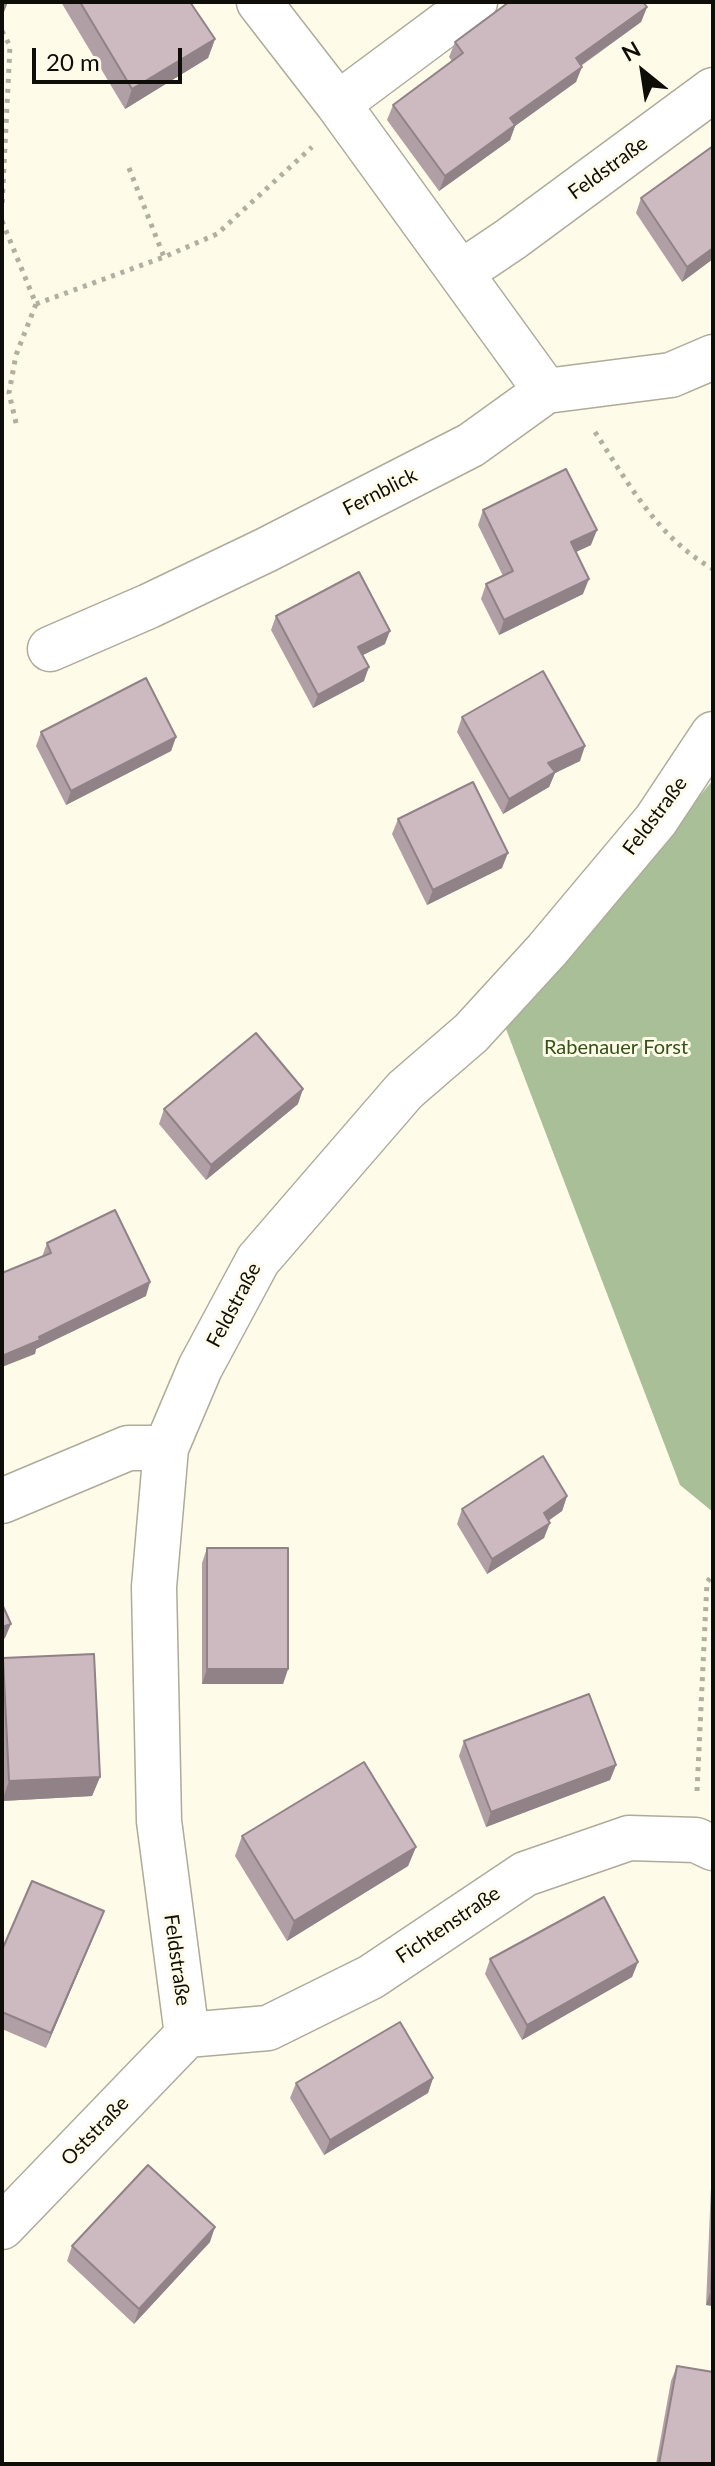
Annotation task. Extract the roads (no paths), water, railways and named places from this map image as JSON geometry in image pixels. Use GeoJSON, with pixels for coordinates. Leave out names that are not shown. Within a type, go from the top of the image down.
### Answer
{"type":"FeatureCollection","features":[{"type":"Feature","properties":{"kind":"street"},"geometry":{"type":"LineString","coordinates":[[259,2],[462,272],[546,391]]}},
{"type":"Feature","properties":{"kind":"street"},"geometry":{"type":"LineString","coordinates":[[342,110],[475,2]]}},
{"type":"Feature","properties":{"kind":"street","name":"Feldstraße"},"geometry":{"type":"LineString","coordinates":[[462,272],[713,90]]}},
{"type":"Feature","properties":{"kind":"street","name":"Fernblick"},"geometry":{"type":"LineString","coordinates":[[50,649],[266,550],[445,459],[471,445],[546,391],[671,375],[713,357]]}},
{"type":"Feature","properties":{"kind":"street","name":"Feldstraße"},"geometry":{"type":"LineString","coordinates":[[187,2035],[159,1821],[154,1587],[166,1448],[200,1368],[258,1260],[405,1090],[471,1033],[547,950],[656,820],[713,734]]}},
{"type":"Feature","properties":{"kind":"street"},"geometry":{"type":"LineString","coordinates":[[2,1501],[128,1448],[166,1448]]}},
{"type":"Feature","properties":{"kind":"street","name":"Fichtenstraße"},"geometry":{"type":"LineString","coordinates":[[187,2035],[268,2028],[371,1977],[525,1874],[629,1838],[704,1844]]}},
{"type":"Feature","properties":{"kind":"street","name":"Oststraße"},"geometry":{"type":"LineString","coordinates":[[2,2227],[187,2035]]}},
{"type":"Feature","properties":{"kind":"park label","name":"Rabenauer Forst"},"geometry":{"type":"Point","coordinates":[616,1048]}}]}
